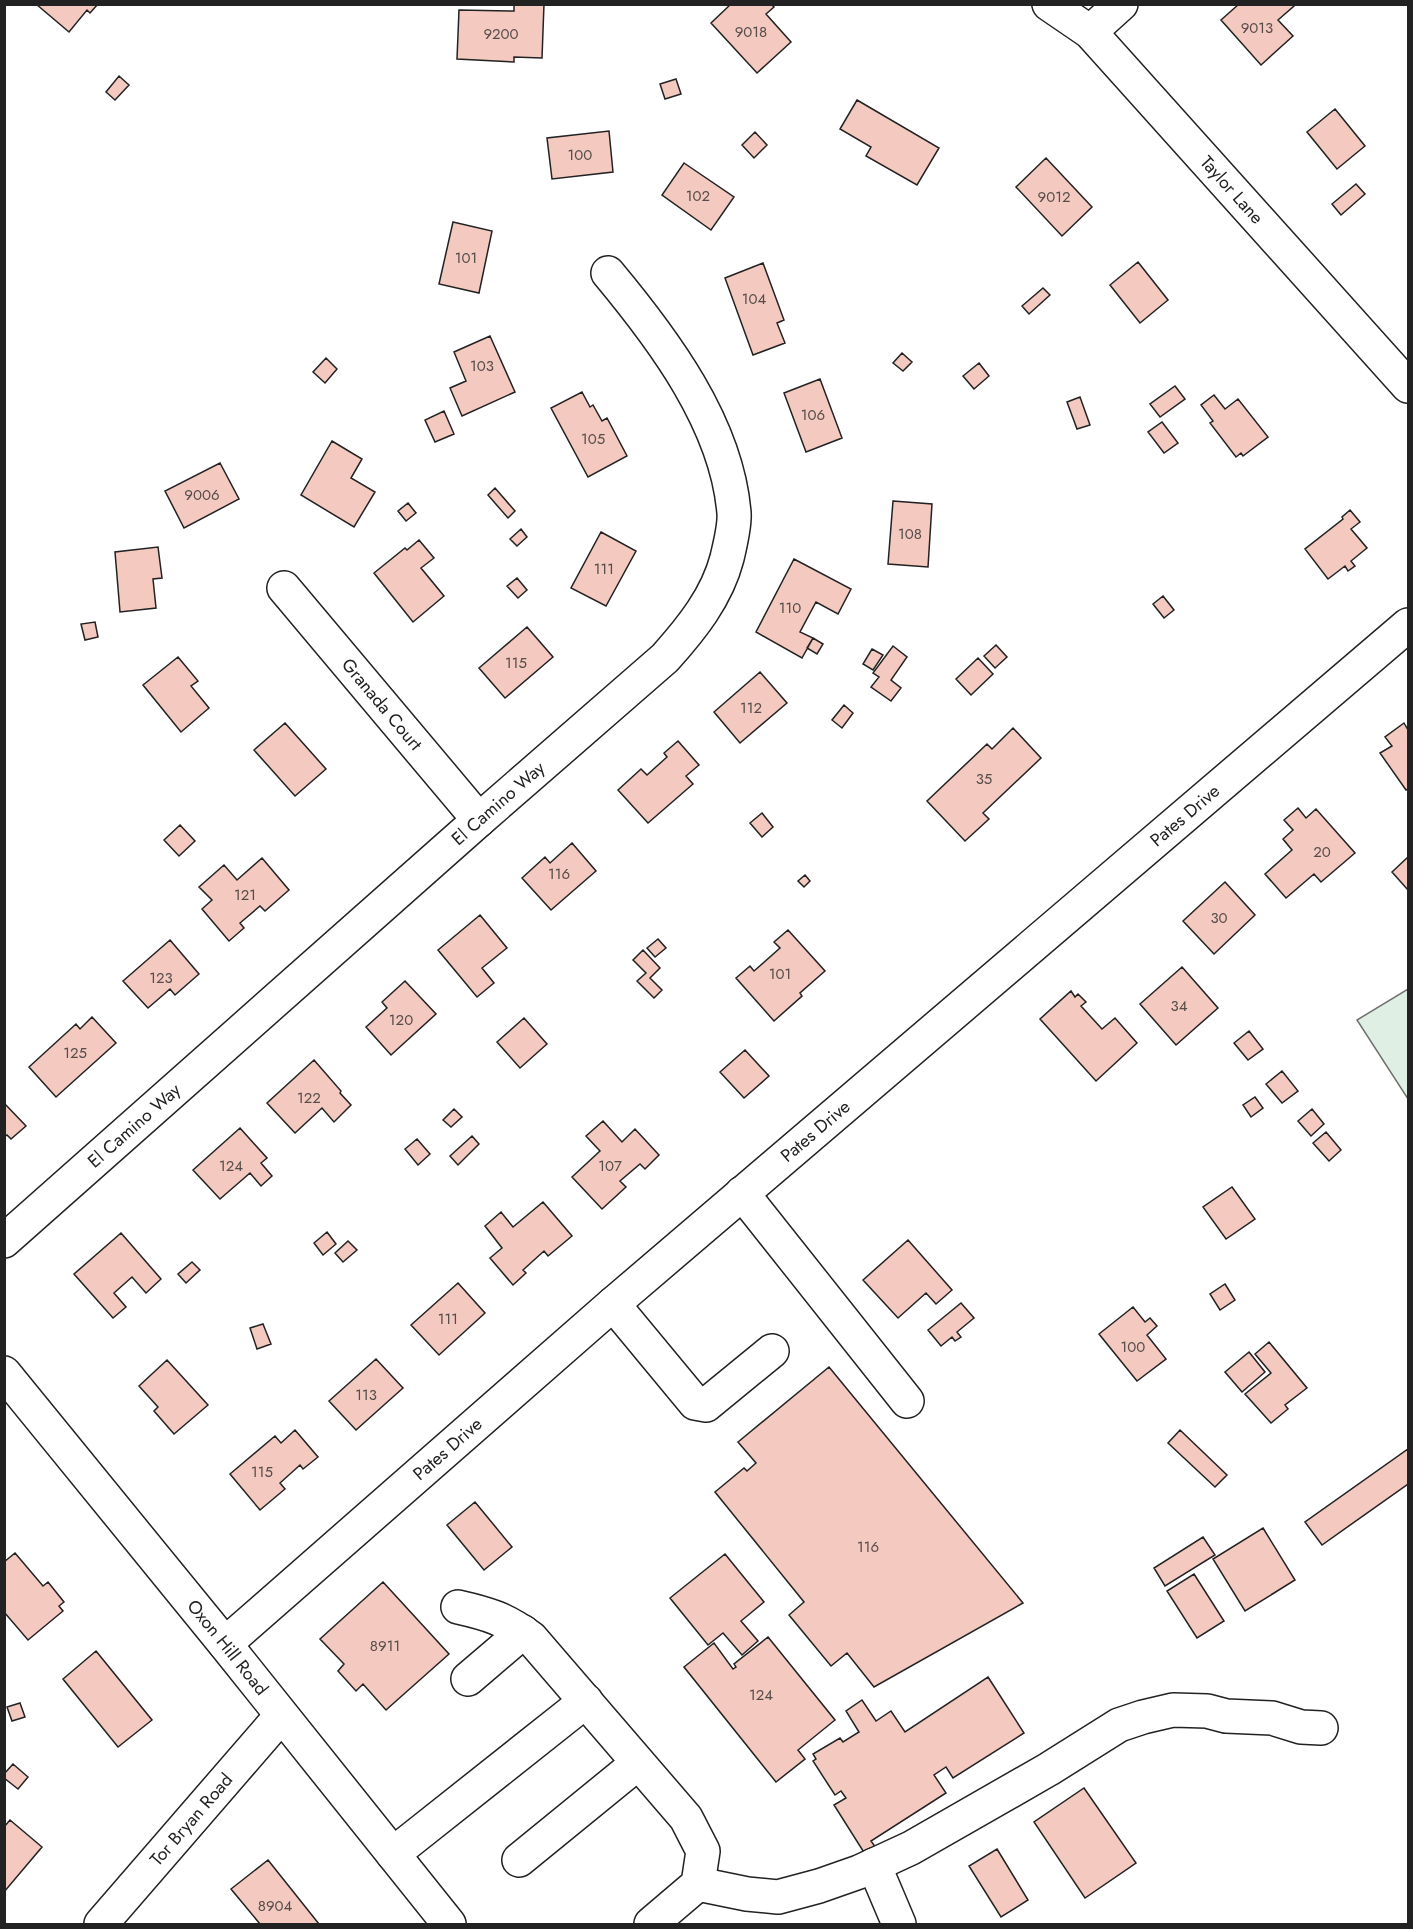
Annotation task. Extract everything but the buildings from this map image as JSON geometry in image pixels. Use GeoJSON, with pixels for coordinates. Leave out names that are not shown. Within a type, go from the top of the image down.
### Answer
{"type":"FeatureCollection","features":[{"type":"Feature","properties":{"kind":"street","name":"Taylor Lane"},"geometry":{"type":"LineString","coordinates":[[1049,4],[1090,32],[1408,386]]}},
{"type":"Feature","properties":{"kind":"street"},"geometry":{"type":"LineString","coordinates":[[1090,32],[1121,4]]}},
{"type":"Feature","properties":{"kind":"street","name":"El Camino Way"},"geometry":{"type":"LineString","coordinates":[[4,1241],[665,658],[690,630],[711,598],[727,559],[734,515],[726,470],[705,414],[675,359],[608,273]]}},
{"type":"Feature","properties":{"kind":"street","name":"Granada Court"},"geometry":{"type":"LineString","coordinates":[[284,588],[479,820]]}},
{"type":"Feature","properties":{"kind":"street","name":"Pates Drive"},"geometry":{"type":"LineString","coordinates":[[225,1644],[613,1304],[1408,625]]}},
{"type":"Feature","properties":{"kind":"street"},"geometry":{"type":"LineString","coordinates":[[742,1194],[907,1401]]}},
{"type":"Feature","properties":{"kind":"street"},"geometry":{"type":"LineString","coordinates":[[613,1304],[695,1402],[706,1405],[772,1351]]}},
{"type":"Feature","properties":{"kind":"street","name":"Oxon Hill Road"},"geometry":{"type":"LineString","coordinates":[[4,1373],[449,1924]]}},
{"type":"Feature","properties":{"kind":"street"},"geometry":{"type":"LineString","coordinates":[[458,1607],[489,1614],[513,1624],[531,1638],[686,1818],[703,1851],[698,1884],[651,1924]]}},
{"type":"Feature","properties":{"kind":"street"},"geometry":{"type":"LineString","coordinates":[[468,1679],[523,1632]]}},
{"type":"Feature","properties":{"kind":"street"},"geometry":{"type":"LineString","coordinates":[[393,1854],[586,1701]]}},
{"type":"Feature","properties":{"kind":"street"},"geometry":{"type":"LineString","coordinates":[[698,1884],[747,1894],[778,1897],[819,1886],[874,1865],[910,1848],[1049,1769],[1119,1725],[1143,1717],[1173,1710],[1207,1711],[1226,1716],[1272,1718],[1301,1726],[1321,1728]]}},
{"type":"Feature","properties":{"kind":"street","name":"Tor Bryan Road"},"geometry":{"type":"LineString","coordinates":[[101,1924],[281,1716]]}},
{"type":"Feature","properties":{"kind":"street"},"geometry":{"type":"LineString","coordinates":[[519,1860],[638,1762]]}},
{"type":"Feature","properties":{"kind":"street"},"geometry":{"type":"LineString","coordinates":[[874,1865],[899,1924]]}},
{"type":"Feature","properties":{"kind":"green space"},"geometry":{"type":"Polygon","coordinates":[[[1408,989],[1408,1099],[1357,1020],[1408,989]]]}}]}
